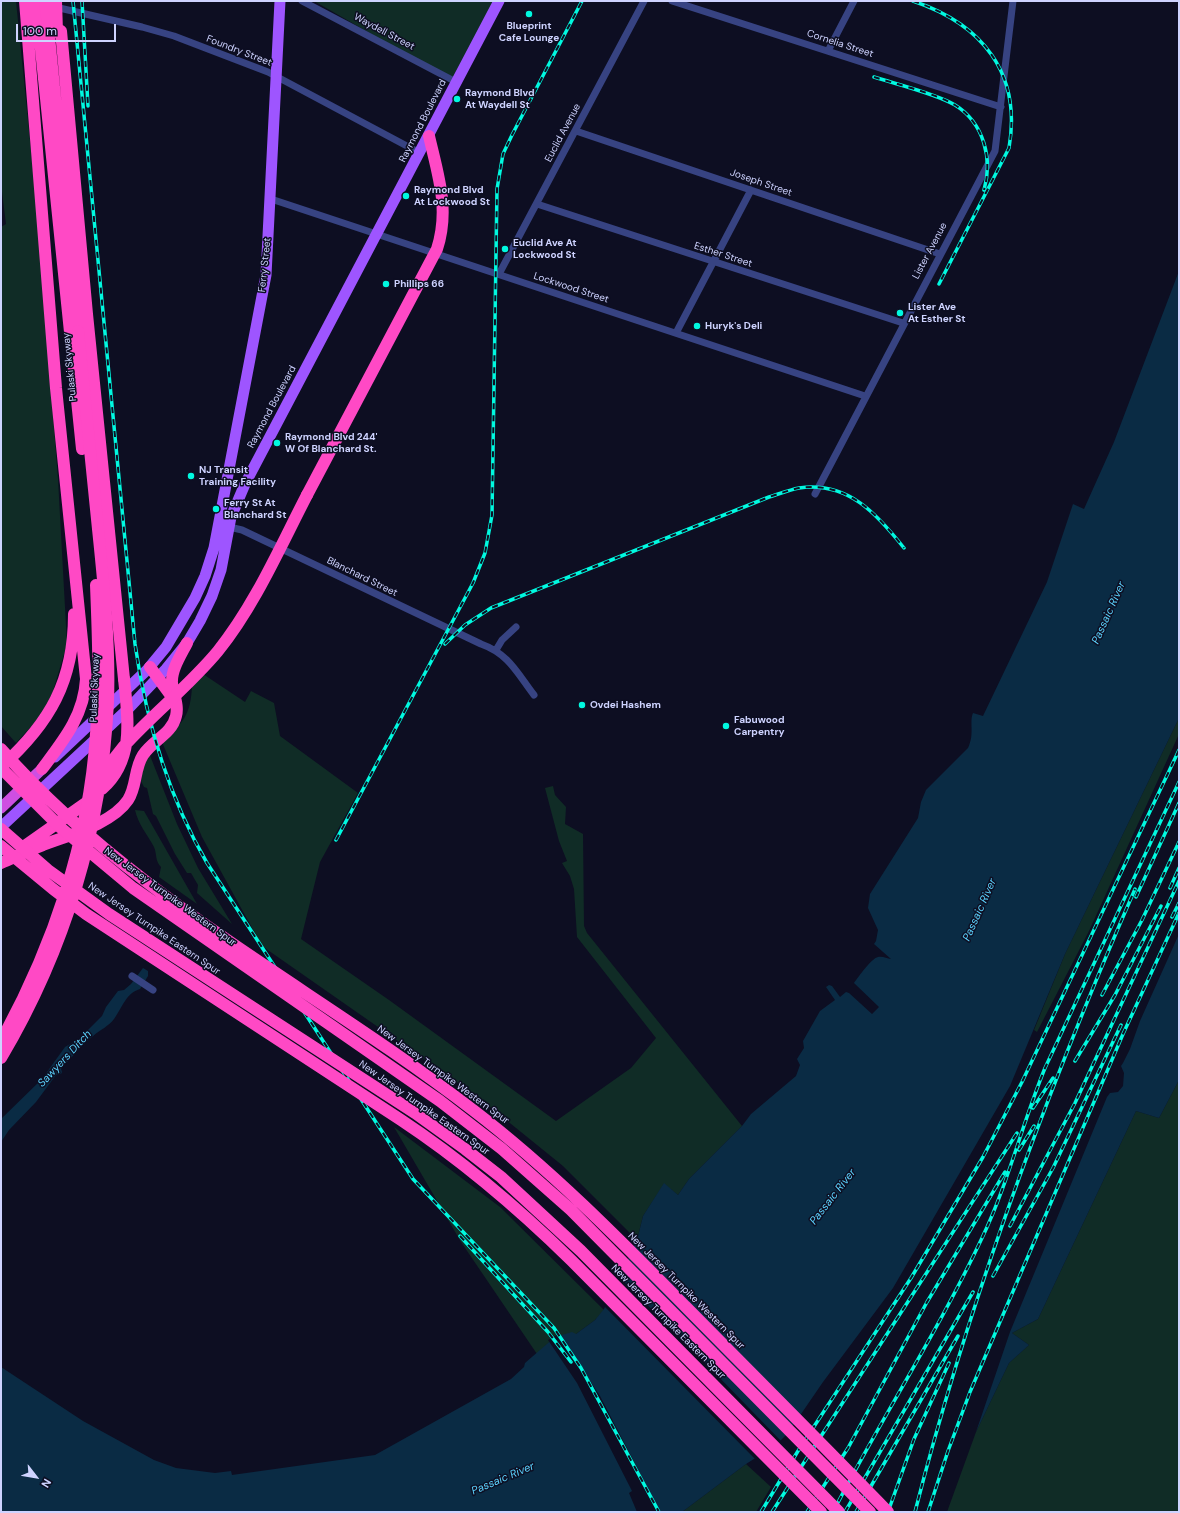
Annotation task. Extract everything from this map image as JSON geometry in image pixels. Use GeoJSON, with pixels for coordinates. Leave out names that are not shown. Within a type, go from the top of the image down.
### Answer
{"type":"FeatureCollection","features":[{"type":"Feature","properties":{"kind":"highway"},"geometry":{"type":"LineString","coordinates":[[25,1],[46,28]]}},
{"type":"Feature","properties":{"kind":"highway"},"geometry":{"type":"LineString","coordinates":[[1,863],[83,806],[117,770],[128,744],[129,724],[86,306],[46,28],[37,1]]}},
{"type":"Feature","properties":{"kind":"highway"},"geometry":{"type":"LineString","coordinates":[[45,1],[71,336]]}},
{"type":"Feature","properties":{"kind":"highway"},"geometry":{"type":"LineString","coordinates":[[42,769],[73,726],[82,707],[85,686],[84,648],[67,506],[31,66],[56,1]]}},
{"type":"Feature","properties":{"kind":"highway","name":"Pulaski Skyway"},"geometry":{"type":"LineString","coordinates":[[1,1041],[34,977],[60,909],[79,839],[93,769],[96,734],[99,661],[95,582],[71,336],[75,302],[46,28]]}},
{"type":"Feature","properties":{"kind":"highway"},"geometry":{"type":"LineString","coordinates":[[31,66],[71,336]]}},
{"type":"Feature","properties":{"kind":"highway"},"geometry":{"type":"LineString","coordinates":[[1,851],[100,787],[113,760],[124,746],[205,666],[228,637],[254,596],[436,253],[443,227],[444,207],[442,188],[429,136]]}},
{"type":"Feature","properties":{"kind":"highway","name":"Pulaski Skyway"},"geometry":{"type":"LineString","coordinates":[[1,1058],[40,984],[67,916],[87,848],[100,787],[108,702],[108,648],[71,336]]}},
{"type":"Feature","properties":{"kind":"highway"},"geometry":{"type":"LineString","coordinates":[[1,767],[28,741],[46,719],[59,696],[68,669],[73,638],[74,610],[66,523],[67,506]]}},
{"type":"Feature","properties":{"kind":"highway"},"geometry":{"type":"LineString","coordinates":[[1,863],[85,829],[109,818],[121,809],[133,792],[138,766],[142,757],[149,748],[167,732],[174,722],[177,712],[172,678],[187,643]]}},
{"type":"Feature","properties":{"kind":"highway"},"geometry":{"type":"LineString","coordinates":[[150,667],[159,677],[176,705]]}},
{"type":"Feature","properties":{"kind":"highway","name":"New Jersey Turnpike Western Spur"},"geometry":{"type":"LineString","coordinates":[[1,749],[60,810],[141,878],[444,1089],[530,1156],[600,1220],[888,1512]]}},
{"type":"Feature","properties":{"kind":"highway","name":"New Jersey Turnpike Western Spur"},"geometry":{"type":"LineString","coordinates":[[1,767],[60,828],[133,888],[440,1101],[539,1180],[593,1231],[870,1512]]}},
{"type":"Feature","properties":{"kind":"highway","name":"Raymond Boulevard"},"geometry":{"type":"LineString","coordinates":[[1,808],[42,769]]}},
{"type":"Feature","properties":{"kind":"highway","name":"New Jersey Turnpike Eastern Spur"},"geometry":{"type":"LineString","coordinates":[[1,828],[48,870],[109,914],[414,1113],[501,1177],[581,1251],[839,1512]]}},
{"type":"Feature","properties":{"kind":"highway"},"geometry":{"type":"LineString","coordinates":[[1,846],[53,890],[91,917],[396,1116],[442,1148],[489,1184],[566,1255],[821,1512]]}},
{"type":"Feature","properties":{"kind":"main road","name":"Ferry Street"},"geometry":{"type":"LineString","coordinates":[[224,526],[266,275],[280,1]]}},
{"type":"Feature","properties":{"kind":"main road","name":"Raymond Boulevard"},"geometry":{"type":"LineString","coordinates":[[42,769],[150,667],[175,634],[195,598],[224,526],[234,509],[245,484],[499,1]]}},
{"type":"Feature","properties":{"kind":"main road","name":"Raymond Boulevard"},"geometry":{"type":"LineString","coordinates":[[1,828],[102,735],[159,677],[187,643],[212,596],[221,570],[224,526]]}},
{"type":"Feature","properties":{"kind":"street","name":"Foundry Street"},"geometry":{"type":"LineString","coordinates":[[37,1],[58,8],[142,27],[174,36],[276,76],[420,153]]}},
{"type":"Feature","properties":{"kind":"street","name":"Waydell Street"},"geometry":{"type":"LineString","coordinates":[[302,1],[456,82]]}},
{"type":"Feature","properties":{"kind":"street","name":"Euclid Avenue"},"geometry":{"type":"LineString","coordinates":[[499,274],[644,1]]}},
{"type":"Feature","properties":{"kind":"street","name":"Cornelia Street"},"geometry":{"type":"LineString","coordinates":[[672,1],[1001,107]]}},
{"type":"Feature","properties":{"kind":"street"},"geometry":{"type":"LineString","coordinates":[[828,51],[854,1]]}},
{"type":"Feature","properties":{"kind":"street","name":"Lister Avenue"},"geometry":{"type":"LineString","coordinates":[[815,494],[903,323],[995,151],[1013,1]]}},
{"type":"Feature","properties":{"kind":"street","name":"Joseph Street"},"geometry":{"type":"LineString","coordinates":[[576,131],[940,254]]}},
{"type":"Feature","properties":{"kind":"street"},"geometry":{"type":"LineString","coordinates":[[676,333],[751,190]]}},
{"type":"Feature","properties":{"kind":"street","name":"Lockwood Street"},"geometry":{"type":"LineString","coordinates":[[271,199],[865,396]]}},
{"type":"Feature","properties":{"kind":"street","name":"Esther Street"},"geometry":{"type":"LineString","coordinates":[[537,204],[714,263],[903,323]]}},
{"type":"Feature","properties":{"kind":"street","name":"Blanchard Street"},"geometry":{"type":"LineString","coordinates":[[224,526],[242,530],[496,650],[507,660],[534,695]]}},
{"type":"Feature","properties":{"kind":"street"},"geometry":{"type":"LineString","coordinates":[[496,650],[502,640],[516,627]]}},
{"type":"Feature","properties":{"kind":"street"},"geometry":{"type":"LineString","coordinates":[[132,976],[153,990]]}},
{"type":"Feature","properties":{"kind":"green space"},"geometry":{"type":"Polygon","coordinates":[[[1,1],[16,1],[38,220],[58,479],[67,644],[48,708],[16,743],[1,726],[1,227],[6,224],[1,184],[1,1]]]}},
{"type":"Feature","properties":{"kind":"green space"},"geometry":{"type":"Polygon","coordinates":[[[314,1],[499,1],[455,82],[314,1]]]}},
{"type":"Feature","properties":{"kind":"green space"},"geometry":{"type":"Polygon","coordinates":[[[203,674],[245,702],[251,691],[274,703],[280,736],[358,793],[320,862],[301,939],[389,1000],[556,1121],[631,1068],[656,1038],[577,937],[574,889],[570,876],[562,863],[567,861],[559,841],[545,788],[553,786],[555,795],[566,807],[565,824],[583,834],[584,926],[587,933],[742,1126],[689,1179],[678,1195],[664,1184],[643,1216],[637,1240],[563,1166],[474,1094],[262,946],[202,837],[162,742],[184,718],[190,704],[192,685],[203,674]]]}},
{"type":"Feature","properties":{"kind":"green space"},"geometry":{"type":"Polygon","coordinates":[[[1179,718],[1179,734],[1089,931],[1037,1032],[1034,1030],[1065,954],[1179,718]]]}},
{"type":"Feature","properties":{"kind":"green space"},"geometry":{"type":"Polygon","coordinates":[[[149,753],[177,824],[198,868],[232,924],[197,893],[198,885],[191,873],[187,873],[175,854],[156,816],[153,814],[147,788],[144,787],[141,781],[142,773],[149,753]]]}},
{"type":"Feature","properties":{"kind":"green space"},"geometry":{"type":"Polygon","coordinates":[[[135,810],[144,811],[197,904],[159,877],[161,867],[157,860],[156,852],[140,824],[135,810]]]}},
{"type":"Feature","properties":{"kind":"green space"},"geometry":{"type":"Polygon","coordinates":[[[1179,1080],[1179,1512],[947,1512],[976,1432],[1009,1363],[1029,1345],[1012,1333],[1038,1319],[1136,1111],[1159,1118],[1179,1080]]]}},
{"type":"Feature","properties":{"kind":"green space"},"geometry":{"type":"Polygon","coordinates":[[[394,1127],[500,1207],[604,1310],[595,1320],[576,1334],[555,1337],[537,1354],[461,1242],[394,1127]]]}},
{"type":"Feature","properties":{"kind":"green space"},"geometry":{"type":"Polygon","coordinates":[[[746,1464],[771,1487],[756,1512],[682,1512],[746,1464]]]}},
{"type":"Feature","properties":{"kind":"water","name":"Passaic River"},"geometry":{"type":"Polygon","coordinates":[[[1179,271],[1179,718],[1065,954],[1010,1086],[893,1288],[823,1382],[788,1433],[776,1445],[746,1464],[682,1512],[1,1512],[1,1367],[83,1421],[154,1460],[176,1468],[215,1473],[231,1471],[232,1475],[375,1455],[511,1379],[524,1367],[525,1363],[555,1337],[572,1332],[576,1334],[595,1320],[604,1309],[637,1240],[643,1216],[664,1183],[678,1195],[689,1179],[742,1126],[751,1114],[796,1076],[800,1065],[797,1059],[804,1048],[803,1041],[820,1011],[835,1000],[826,987],[829,985],[832,986],[840,997],[846,992],[849,993],[872,1014],[879,1007],[854,983],[875,958],[882,957],[891,959],[874,944],[878,930],[868,908],[870,894],[918,818],[921,802],[926,790],[968,748],[972,733],[973,713],[983,716],[1047,582],[1073,504],[1084,509],[1114,442],[1179,271]]]}},
{"type":"Feature","properties":{"kind":"water"},"geometry":{"type":"Polygon","coordinates":[[[1179,934],[1179,1080],[1159,1118],[1136,1111],[1038,1319],[1012,1333],[1029,1345],[1009,1363],[976,1432],[1010,1332],[1107,1097],[1110,1093],[1118,1092],[1123,1086],[1124,1073],[1121,1066],[1130,1049],[1140,1021],[1179,934]]]}},
{"type":"Feature","properties":{"kind":"water","name":"Sawyers Ditch"},"geometry":{"type":"Polygon","coordinates":[[[143,968],[148,971],[148,976],[140,989],[128,997],[117,1015],[107,1026],[72,1056],[61,1069],[61,1074],[56,1075],[36,1102],[9,1130],[1,1142],[1,1119],[42,1079],[65,1047],[79,1039],[102,1016],[106,1007],[118,991],[124,990],[131,984],[143,968]]]}},
{"type":"Feature","properties":{"kind":"pier"},"geometry":{"type":"Polygon","coordinates":[[[618,1276],[680,1337],[782,1442],[756,1460],[604,1306],[618,1276]]]}},
{"type":"Feature","properties":{"kind":"pier"},"geometry":{"type":"Polygon","coordinates":[[[559,1334],[600,1396],[660,1512],[637,1512],[629,1493],[632,1491],[577,1383],[548,1340],[559,1334]]]}},
{"type":"Feature","properties":{"kind":"railway"},"geometry":{"type":"LineString","coordinates":[[73,1],[135,644],[145,701],[160,757],[170,784],[193,837],[207,863],[413,1179],[554,1328],[581,1368],[659,1512]]}},
{"type":"Feature","properties":{"kind":"railway"},"geometry":{"type":"LineString","coordinates":[[82,1],[88,106]]}},
{"type":"Feature","properties":{"kind":"railway"},"geometry":{"type":"LineString","coordinates":[[336,840],[473,583],[485,553],[492,515],[497,189],[503,154],[582,1]]}},
{"type":"Feature","properties":{"kind":"railway"},"geometry":{"type":"LineString","coordinates":[[913,1],[937,11],[959,23],[977,38],[992,55],[1003,75],[1009,97],[1011,121],[1009,148],[939,284]]}},
{"type":"Feature","properties":{"kind":"railway"},"geometry":{"type":"LineString","coordinates":[[874,77],[938,97],[955,105],[965,113],[973,122],[984,143],[987,166],[987,178],[984,190]]}},
{"type":"Feature","properties":{"kind":"railway"},"geometry":{"type":"LineString","coordinates":[[445,644],[465,625],[491,608],[769,497],[799,488],[816,487],[847,495],[872,512],[904,548]]}},
{"type":"Feature","properties":{"kind":"railway"},"geometry":{"type":"LineString","coordinates":[[761,1512],[798,1451],[911,1278],[983,1157],[1022,1082],[1179,750]]}},
{"type":"Feature","properties":{"kind":"railway"},"geometry":{"type":"LineString","coordinates":[[833,1512],[947,1308],[982,1238],[1000,1197],[1045,1068],[1179,782]]}},
{"type":"Feature","properties":{"kind":"railway"},"geometry":{"type":"LineString","coordinates":[[1136,897],[1179,803]]}},
{"type":"Feature","properties":{"kind":"railway"},"geometry":{"type":"LineString","coordinates":[[1102,995],[1142,920],[1179,842]]}},
{"type":"Feature","properties":{"kind":"railway"},"geometry":{"type":"LineString","coordinates":[[1170,888],[1179,868]]}},
{"type":"Feature","properties":{"kind":"railway"},"geometry":{"type":"LineString","coordinates":[[1010,1226],[1075,1103],[1179,881]]}},
{"type":"Feature","properties":{"kind":"railway"},"geometry":{"type":"LineString","coordinates":[[915,1512],[936,1432],[960,1353],[1012,1196],[1071,1042],[1135,889]]}},
{"type":"Feature","properties":{"kind":"railway"},"geometry":{"type":"LineString","coordinates":[[1172,917],[1179,903]]}},
{"type":"Feature","properties":{"kind":"railway"},"geometry":{"type":"LineString","coordinates":[[1075,1061],[1115,995],[1161,906]]}},
{"type":"Feature","properties":{"kind":"railway"},"geometry":{"type":"LineString","coordinates":[[928,1512],[948,1451],[970,1392],[1123,1034],[1179,913]]}},
{"type":"Feature","properties":{"kind":"railway"},"geometry":{"type":"LineString","coordinates":[[993,1276],[1053,1168],[1121,1025]]}},
{"type":"Feature","properties":{"kind":"railway"},"geometry":{"type":"LineString","coordinates":[[1033,1108],[1053,1078]]}},
{"type":"Feature","properties":{"kind":"railway"},"geometry":{"type":"LineString","coordinates":[[1019,1150],[1034,1126]]}},
{"type":"Feature","properties":{"kind":"railway"},"geometry":{"type":"LineString","coordinates":[[772,1512],[1017,1133]]}},
{"type":"Feature","properties":{"kind":"railway"},"geometry":{"type":"LineString","coordinates":[[807,1512],[848,1448],[927,1302],[1005,1172]]}},
{"type":"Feature","properties":{"kind":"railway"},"geometry":{"type":"LineString","coordinates":[[460,1236],[548,1332],[571,1362]]}},
{"type":"Feature","properties":{"kind":"railway"},"geometry":{"type":"LineString","coordinates":[[845,1512],[973,1292]]}},
{"type":"Feature","properties":{"kind":"railway"},"geometry":{"type":"LineString","coordinates":[[856,1512],[958,1336]]}},
{"type":"Feature","properties":{"kind":"railway"},"geometry":{"type":"LineString","coordinates":[[888,1512],[914,1439],[949,1363]]}},
{"type":"Feature","properties":{"kind":"place","name":"Blueprint Cafe Lounge"},"geometry":{"type":"Point","coordinates":[529,14]}},
{"type":"Feature","properties":{"kind":"place","name":"Raymond Blvd At Waydell St"},"geometry":{"type":"Point","coordinates":[457,99]}},
{"type":"Feature","properties":{"kind":"place","name":"Raymond Blvd At Lockwood St"},"geometry":{"type":"Point","coordinates":[406,196]}},
{"type":"Feature","properties":{"kind":"place","name":"Euclid Ave At Lockwood St"},"geometry":{"type":"Point","coordinates":[505,249]}},
{"type":"Feature","properties":{"kind":"place","name":"Phillips 66"},"geometry":{"type":"Point","coordinates":[386,284]}},
{"type":"Feature","properties":{"kind":"place","name":"Lister Ave At Esther St"},"geometry":{"type":"Point","coordinates":[900,313]}},
{"type":"Feature","properties":{"kind":"place","name":"Huryk's Deli"},"geometry":{"type":"Point","coordinates":[697,326]}},
{"type":"Feature","properties":{"kind":"place","name":"Raymond Blvd 244' W Of Blanchard St."},"geometry":{"type":"Point","coordinates":[277,443]}},
{"type":"Feature","properties":{"kind":"place","name":"NJ Transit Training Facility"},"geometry":{"type":"Point","coordinates":[191,476]}},
{"type":"Feature","properties":{"kind":"place","name":"Ferry St At Blanchard St"},"geometry":{"type":"Point","coordinates":[216,509]}},
{"type":"Feature","properties":{"kind":"place","name":"Ovdei Hashem"},"geometry":{"type":"Point","coordinates":[582,705]}},
{"type":"Feature","properties":{"kind":"place","name":"Fabuwood Carpentry"},"geometry":{"type":"Point","coordinates":[726,726]}}]}
